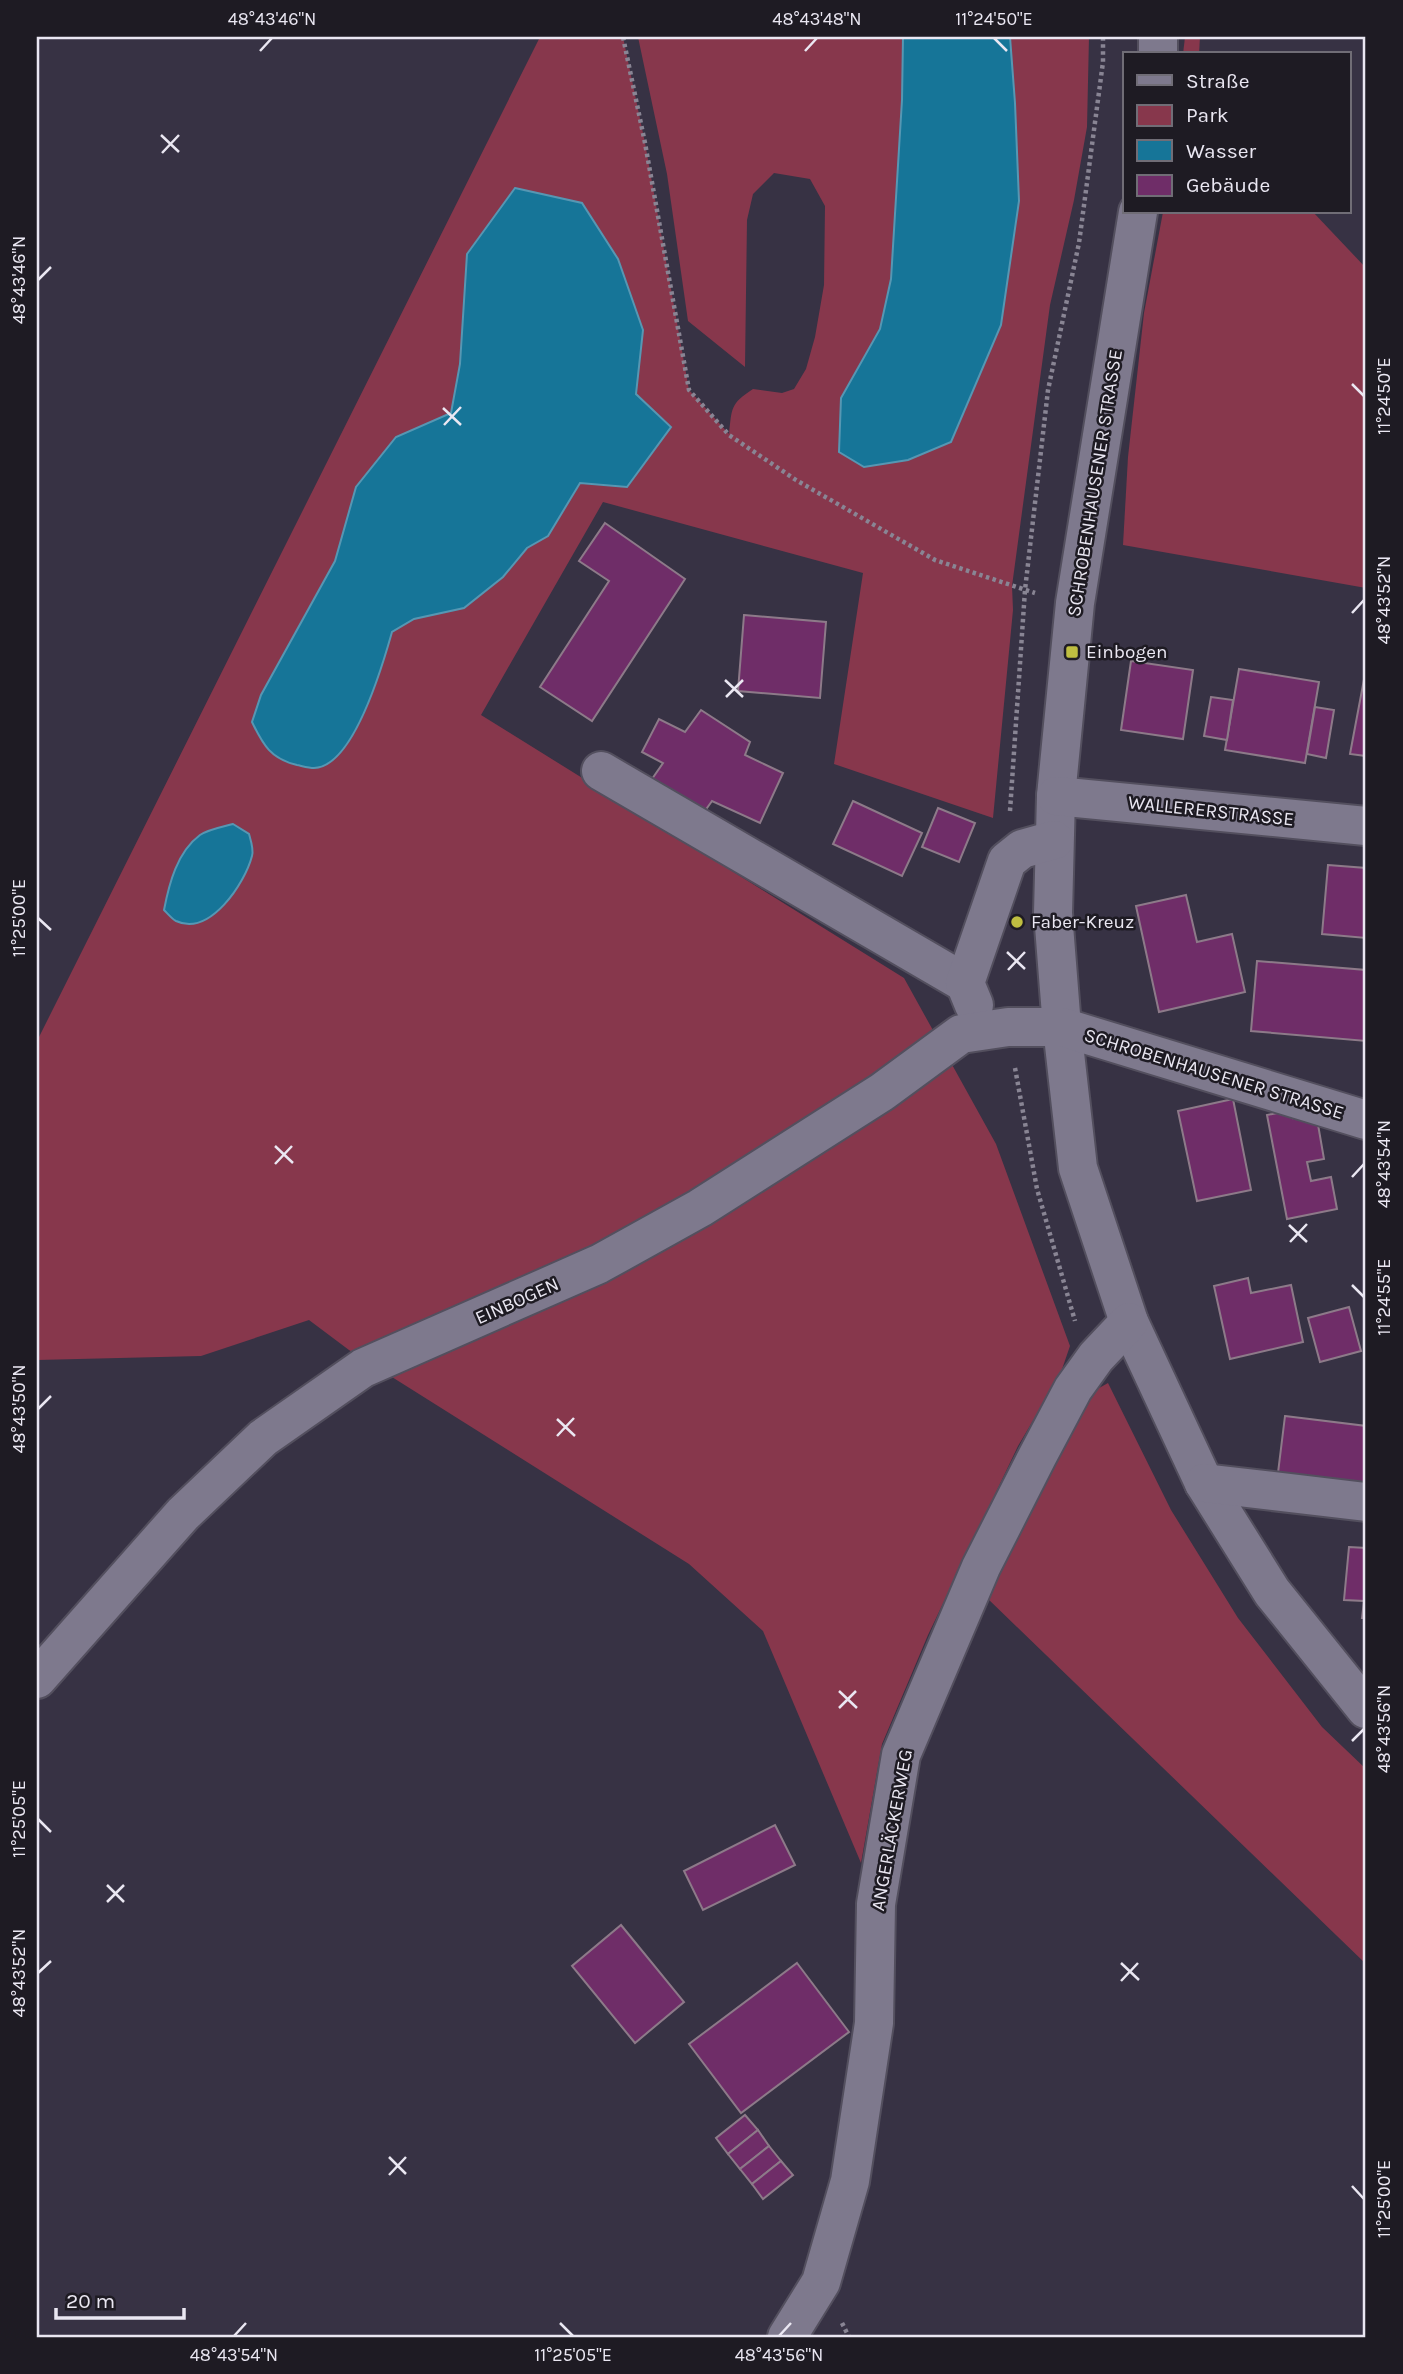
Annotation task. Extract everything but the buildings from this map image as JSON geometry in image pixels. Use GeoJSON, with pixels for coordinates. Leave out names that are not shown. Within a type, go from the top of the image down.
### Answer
{"type":"FeatureCollection","features":[{"type":"Feature","properties":{"kind":"street","name":"SCHROBENHAUSENER STRASSE"},"geometry":{"type":"LineString","coordinates":[[1138,214],[1075,603],[1056,796],[1053,913],[1062,1027],[1078,1168],[1129,1322],[1204,1483],[1272,1592],[1366,1709]]}},
{"type":"Feature","properties":{"kind":"street"},"geometry":{"type":"LineString","coordinates":[[601,771],[965,983],[975,1006],[1008,1027]]}},
{"type":"Feature","properties":{"kind":"street","name":"WALLERERSTRASSE"},"geometry":{"type":"LineString","coordinates":[[1056,796],[1366,826]]}},
{"type":"Feature","properties":{"kind":"street"},"geometry":{"type":"LineString","coordinates":[[965,983],[1007,860],[1021,849],[1055,840]]}},
{"type":"Feature","properties":{"kind":"street","name":"EINBOGEN"},"geometry":{"type":"LineString","coordinates":[[37,1679],[183,1514],[263,1438],[363,1368],[599,1264],[700,1208],[882,1092],[961,1034],[1008,1027],[1062,1027]]}},
{"type":"Feature","properties":{"kind":"street","name":"SCHROBENHAUSENER STRASSE"},"geometry":{"type":"LineString","coordinates":[[1062,1027],[1366,1120]]}},
{"type":"Feature","properties":{"kind":"street","name":"ANGERLÄCKERWEG"},"geometry":{"type":"LineString","coordinates":[[787,2337],[821,2282],[850,2181],[874,2023],[876,1904],[901,1755],[981,1567],[1037,1457],[1073,1389],[1096,1357],[1129,1322]]}},
{"type":"Feature","properties":{"kind":"street"},"geometry":{"type":"LineString","coordinates":[[1204,1483],[1366,1502]]}},
{"type":"Feature","properties":{"kind":"path"},"geometry":{"type":"LineString","coordinates":[[623,37],[689,390],[729,435],[796,480],[935,560],[1075,603]]}},
{"type":"Feature","properties":{"kind":"path"},"geometry":{"type":"LineString","coordinates":[[1007,860],[1026,590],[1048,390],[1079,243],[1103,62],[1103,37]]}},
{"type":"Feature","properties":{"kind":"green space"},"geometry":{"type":"Polygon","coordinates":[[[540,37],[623,37],[645,143],[689,390],[729,434],[732,412],[740,399],[753,389],[782,393],[794,389],[806,369],[824,285],[825,206],[810,179],[774,173],[753,194],[747,220],[745,367],[688,321],[667,174],[638,37],[903,37],[902,100],[891,279],[880,329],[841,398],[1019,201],[1010,37],[1089,37],[1087,127],[1074,200],[1050,305],[1012,586],[1013,610],[993,818],[834,764],[863,573],[603,502],[481,715],[904,978],[996,1144],[1070,1346],[1060,1375],[1018,1446],[928,1635],[882,1744],[861,1863],[763,1631],[689,1564],[349,1350],[309,1320],[201,1356],[37,1360],[37,1041],[540,37]]]}},
{"type":"Feature","properties":{"kind":"green space"},"geometry":{"type":"Polygon","coordinates":[[[1185,37],[1200,37],[1199,52],[1183,52],[1185,37]]]}},
{"type":"Feature","properties":{"kind":"green space"},"geometry":{"type":"Polygon","coordinates":[[[1163,214],[1315,214],[1366,268],[1366,588],[1123,545],[1128,457],[1144,313],[1163,214]]]}},
{"type":"Feature","properties":{"kind":"green space"},"geometry":{"type":"Polygon","coordinates":[[[1108,1383],[1171,1510],[1238,1618],[1322,1727],[1366,1769],[1366,1964],[986,1597],[1085,1396],[1108,1383]]]}},
{"type":"Feature","properties":{"kind":"water"},"geometry":{"type":"Polygon","coordinates":[[[903,37],[1010,37],[1019,201],[1001,325],[951,442],[908,460],[864,467],[839,452],[841,398],[880,329],[891,279],[902,100],[903,37]]]}},
{"type":"Feature","properties":{"kind":"water"},"geometry":{"type":"Polygon","coordinates":[[[515,188],[582,203],[618,259],[643,330],[636,394],[671,427],[627,487],[580,483],[548,536],[527,548],[503,577],[464,608],[414,619],[392,632],[365,712],[342,751],[328,763],[314,768],[288,762],[269,750],[252,722],[261,695],[335,561],[356,487],[396,437],[451,413],[460,364],[467,254],[515,188]]]}},
{"type":"Feature","properties":{"kind":"water"},"geometry":{"type":"Polygon","coordinates":[[[233,824],[249,834],[253,851],[242,880],[234,893],[213,915],[189,924],[174,920],[164,910],[172,879],[185,850],[200,835],[233,824]]]}},
{"type":"Feature","properties":{"kind":"place","name":"Einbogen"},"geometry":{"type":"Point","coordinates":[1072,652]}},
{"type":"Feature","properties":{"kind":"place","name":"Faber-Kreuz"},"geometry":{"type":"Point","coordinates":[1017,922]}}]}
